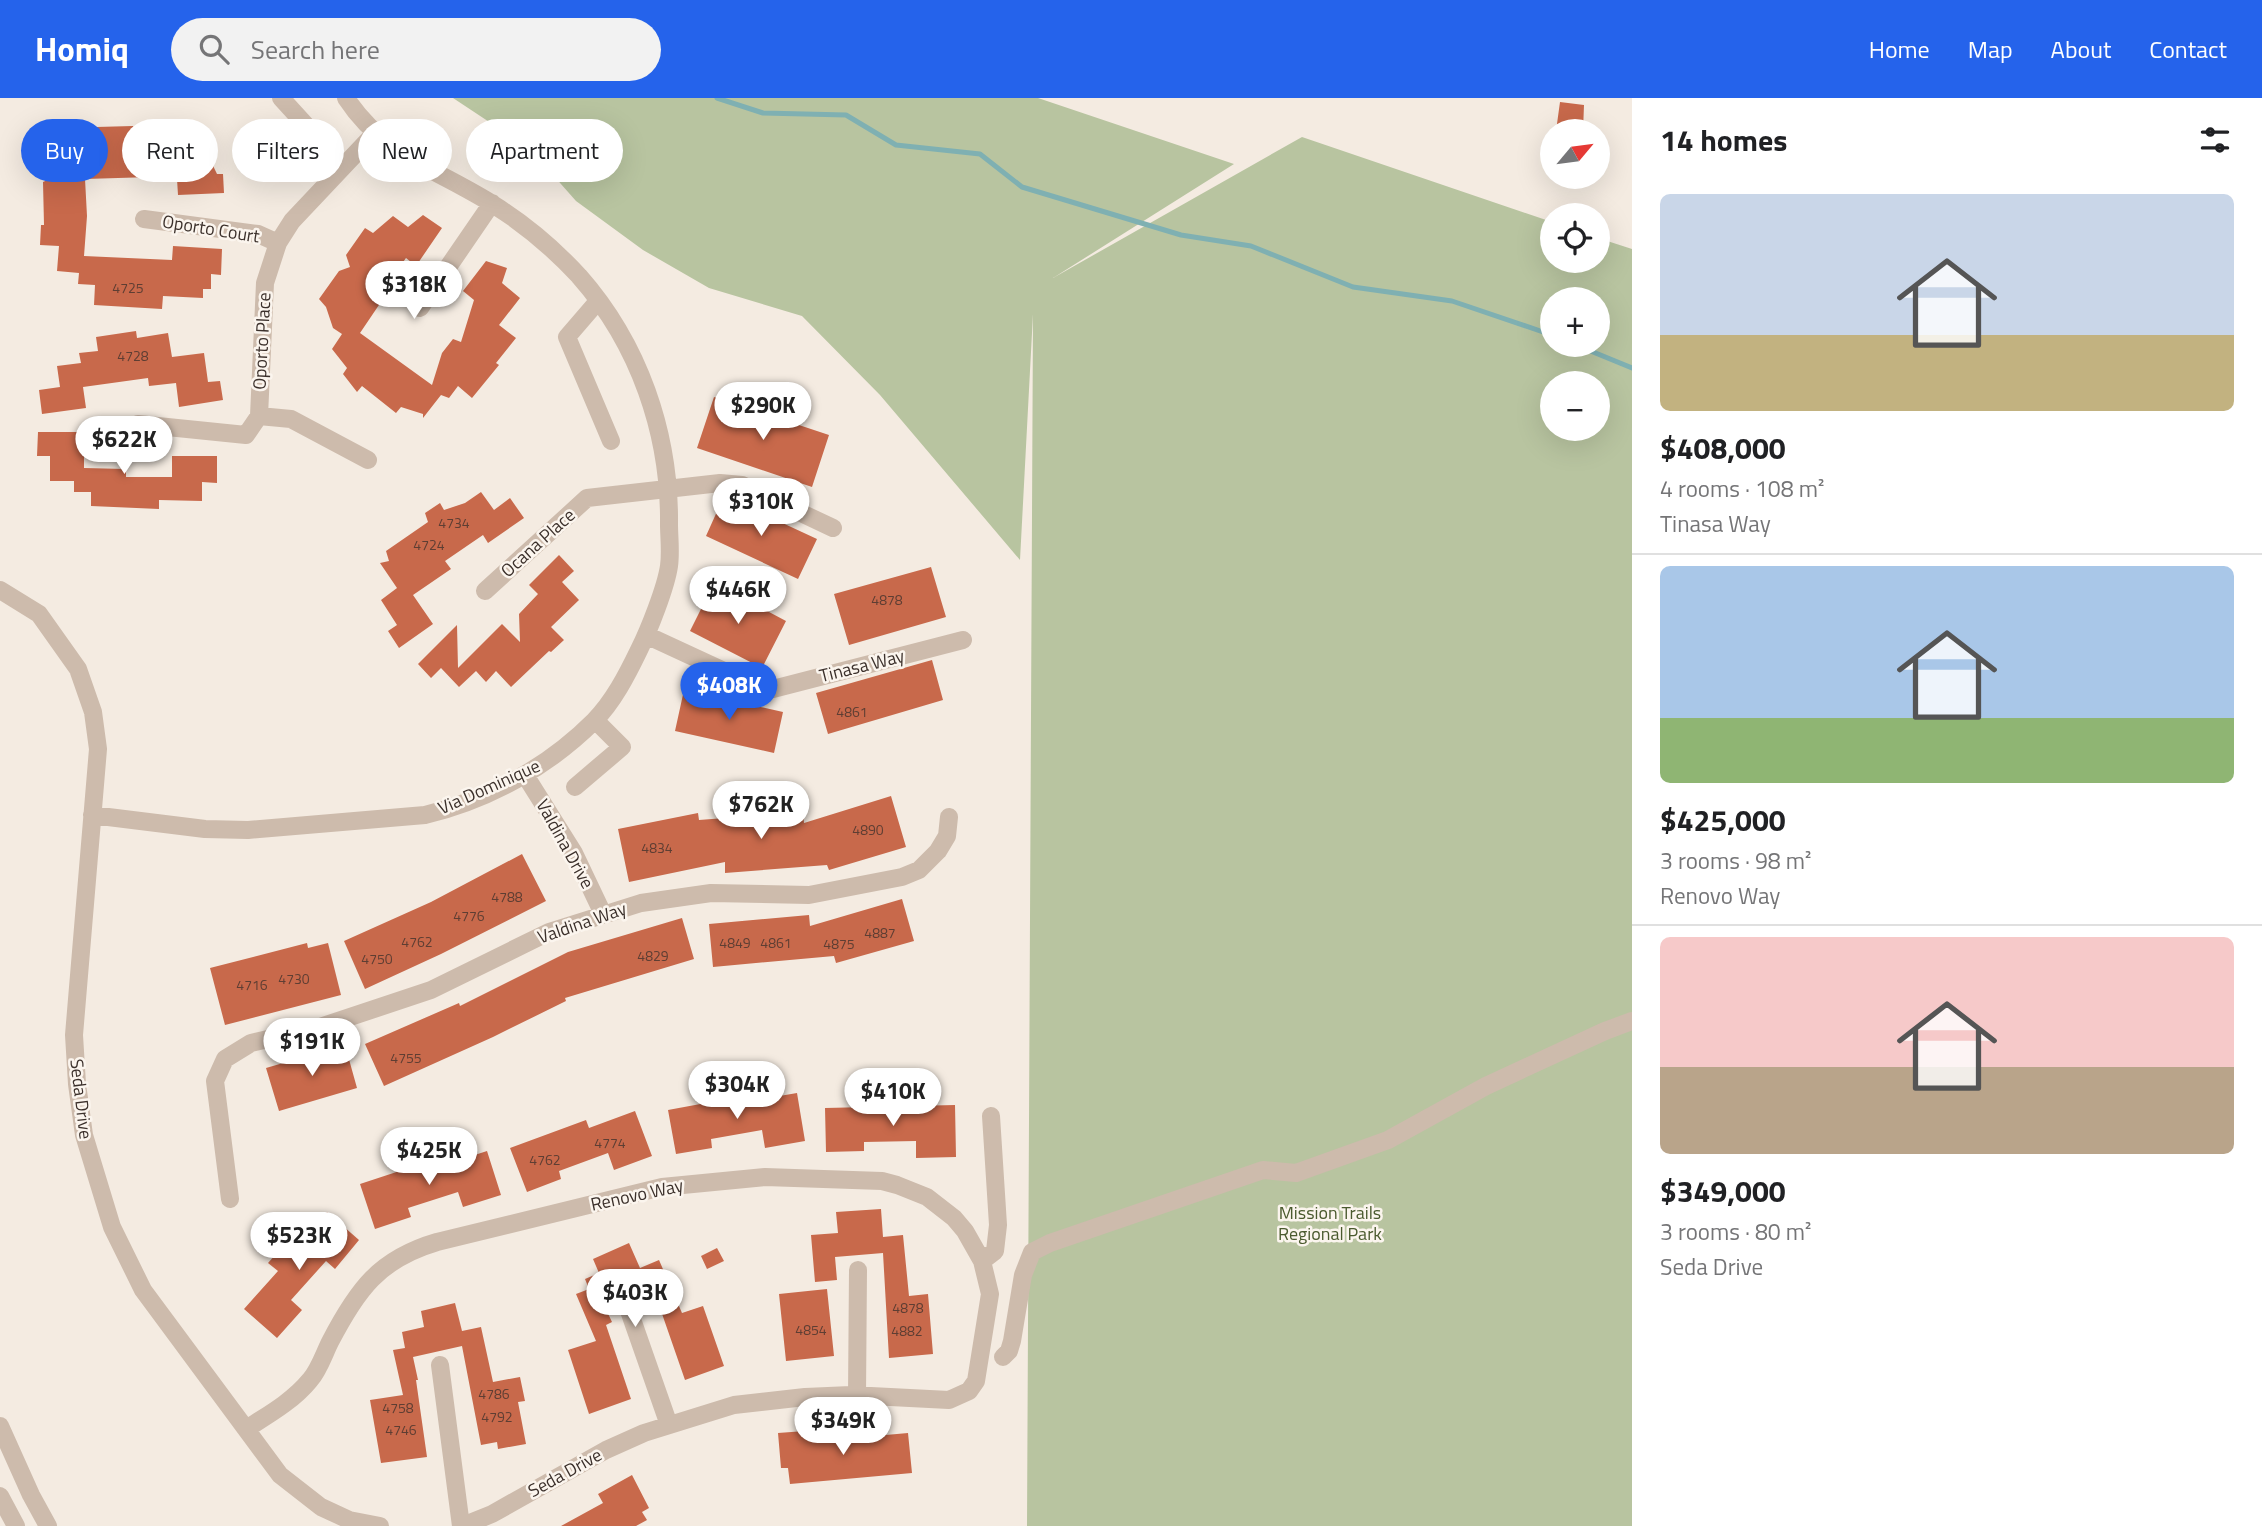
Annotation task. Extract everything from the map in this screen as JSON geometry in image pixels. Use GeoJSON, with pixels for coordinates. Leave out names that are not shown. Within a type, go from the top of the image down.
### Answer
{"type":"FeatureCollection","features":[{"type":"Feature","properties":{"kind":"street"},"geometry":{"type":"LineString","coordinates":[[281,98],[300,119]]}},
{"type":"Feature","properties":{"kind":"street","name":"Via Dominique"},"geometry":{"type":"LineString","coordinates":[[346,98],[363,119]]}},
{"type":"Feature","properties":{"kind":"street","name":"Oporto Place"},"geometry":{"type":"LineString","coordinates":[[344,165],[358,151]]}},
{"type":"Feature","properties":{"kind":"street","name":"Oporto Place"},"geometry":{"type":"LineString","coordinates":[[138,424],[246,435],[259,415],[265,282],[278,243],[292,221],[328,182]]}},
{"type":"Feature","properties":{"kind":"street","name":"Via Dominique"},"geometry":{"type":"LineString","coordinates":[[92,815],[205,829],[248,830],[425,815],[450,809],[541,766],[595,720],[626,677],[646,635],[669,566],[669,489],[660,432],[648,395],[629,350],[598,301],[553,250],[516,219],[452,182]]}},
{"type":"Feature","properties":{"kind":"street"},"geometry":{"type":"LineString","coordinates":[[421,308],[492,204]]}},
{"type":"Feature","properties":{"kind":"street","name":"Oporto Court"},"geometry":{"type":"LineString","coordinates":[[144,219],[258,234],[278,243]]}},
{"type":"Feature","properties":{"kind":"street"},"geometry":{"type":"LineString","coordinates":[[598,301],[567,337],[611,441]]}},
{"type":"Feature","properties":{"kind":"street"},"geometry":{"type":"LineString","coordinates":[[259,415],[291,419],[368,460]]}},
{"type":"Feature","properties":{"kind":"street","name":"Ocana Place"},"geometry":{"type":"LineString","coordinates":[[485,591],[587,498],[720,483],[743,485],[833,528]]}},
{"type":"Feature","properties":{"kind":"street","name":"Seda Drive"},"geometry":{"type":"LineString","coordinates":[[0,590],[39,614],[78,669],[93,712],[98,749],[74,1035],[84,1135],[112,1227],[144,1290],[280,1475],[321,1507],[349,1520],[380,1526]]}},
{"type":"Feature","properties":{"kind":"street","name":"Tinasa Way"},"geometry":{"type":"LineString","coordinates":[[646,635],[754,685],[773,689],[963,640]]}},
{"type":"Feature","properties":{"kind":"street"},"geometry":{"type":"LineString","coordinates":[[575,787],[622,747],[595,720]]}},
{"type":"Feature","properties":{"kind":"street","name":"Valdina Drive"},"geometry":{"type":"LineString","coordinates":[[525,775],[574,853],[603,914]]}},
{"type":"Feature","properties":{"kind":"street","name":"Valdina Way"},"geometry":{"type":"LineString","coordinates":[[230,1199],[215,1082],[225,1059],[251,1043],[320,1027],[431,990],[549,932],[641,903],[711,892],[809,895],[902,877],[919,870],[938,851],[947,836],[949,817]]}},
{"type":"Feature","properties":{"kind":"street"},"geometry":{"type":"LineString","coordinates":[[1003,1357],[1012,1341],[1023,1275],[1032,1252],[1050,1243],[1263,1170],[1296,1173],[1388,1139],[1486,1086],[1632,1021]]}},
{"type":"Feature","properties":{"kind":"street"},"geometry":{"type":"LineString","coordinates":[[982,1261],[995,1251],[998,1224],[991,1116]]}},
{"type":"Feature","properties":{"kind":"street","name":"Renovo Way"},"geometry":{"type":"LineString","coordinates":[[246,1429],[288,1402],[312,1379],[354,1298],[374,1275],[403,1255],[437,1242],[662,1187],[765,1177],[882,1181],[912,1190],[941,1206],[965,1231],[982,1261],[990,1294],[981,1361]]}},
{"type":"Feature","properties":{"kind":"street"},"geometry":{"type":"LineString","coordinates":[[857,1395],[858,1270]]}},
{"type":"Feature","properties":{"kind":"street"},"geometry":{"type":"LineString","coordinates":[[627,1306],[669,1425]]}},
{"type":"Feature","properties":{"kind":"street","name":"Seda Drive"},"geometry":{"type":"LineString","coordinates":[[440,1365],[462,1526],[492,1514],[606,1450],[669,1425],[734,1405],[805,1397],[857,1395],[949,1400],[969,1391],[981,1361]]}},
{"type":"Feature","properties":{"kind":"street"},"geometry":{"type":"LineString","coordinates":[[0,1426],[48,1526]]}},
{"type":"Feature","properties":{"kind":"street"},"geometry":{"type":"LineString","coordinates":[[0,1496],[16,1526]]}},
{"type":"Feature","properties":{"kind":"green space","name":"Mission Trails Regional Park"},"geometry":{"type":"Polygon","coordinates":[[[453,98],[1038,98],[1234,164],[1053,278],[1302,137],[1540,218],[1540,273],[1610,273],[1610,242],[1632,249],[1632,1526],[1027,1526],[1033,314],[1020,560],[880,395],[802,316],[709,288],[643,250],[576,201],[559,182],[623,182],[623,119],[485,119],[453,98]]]}},
{"type":"Feature","properties":{"kind":"building"},"geometry":{"type":"Polygon","coordinates":[[[1560,102],[1584,105],[1583,119],[1558,119],[1560,102]]]}},
{"type":"Feature","properties":{"kind":"building"},"geometry":{"type":"Polygon","coordinates":[[[122,126],[122,178],[108,178],[108,127],[122,126]]]}},
{"type":"Feature","properties":{"kind":"building"},"geometry":{"type":"Polygon","coordinates":[[[218,174],[223,174],[224,193],[178,195],[177,182],[218,182],[218,174]]]}},
{"type":"Feature","properties":{"kind":"building"},"geometry":{"type":"Polygon","coordinates":[[[43,182],[85,182],[87,216],[84,256],[172,260],[173,246],[222,249],[221,275],[211,274],[211,289],[203,289],[203,298],[163,296],[162,309],[94,305],[95,285],[78,284],[79,273],[57,271],[59,246],[40,245],[41,225],[44,225],[43,182]]]}},
{"type":"Feature","properties":{"kind":"building"},"geometry":{"type":"Polygon","coordinates":[[[423,215],[442,228],[416,266],[406,258],[390,280],[373,286],[383,299],[360,333],[432,385],[442,353],[453,339],[461,342],[474,300],[463,291],[486,261],[507,268],[502,283],[520,298],[499,325],[516,338],[496,363],[499,365],[472,398],[458,386],[449,398],[441,395],[423,418],[423,414],[401,407],[396,413],[362,386],[357,392],[343,374],[347,368],[332,349],[342,334],[333,328],[326,307],[319,299],[339,271],[350,267],[346,255],[365,228],[373,233],[393,216],[408,227],[423,215]]]}},
{"type":"Feature","properties":{"kind":"building"},"geometry":{"type":"Polygon","coordinates":[[[136,331],[137,338],[168,333],[172,357],[204,353],[208,382],[220,381],[223,400],[179,407],[176,383],[149,386],[148,378],[83,387],[86,408],[42,414],[39,390],[60,387],[57,366],[81,363],[79,353],[98,351],[96,337],[136,331]]]}},
{"type":"Feature","properties":{"kind":"building"},"geometry":{"type":"Polygon","coordinates":[[[714,397],[829,435],[812,487],[697,448],[714,397]]]}},
{"type":"Feature","properties":{"kind":"building"},"geometry":{"type":"Polygon","coordinates":[[[38,432],[84,432],[84,468],[126,469],[126,477],[172,477],[172,456],[217,456],[217,483],[202,482],[202,501],[159,500],[159,509],[91,506],[91,492],[74,492],[74,481],[50,481],[50,456],[37,456],[38,432]]]}},
{"type":"Feature","properties":{"kind":"building"},"geometry":{"type":"Polygon","coordinates":[[[481,492],[494,510],[510,498],[524,518],[488,543],[483,535],[445,561],[451,569],[413,595],[433,624],[399,648],[388,631],[397,625],[381,600],[397,588],[380,563],[389,561],[386,551],[428,522],[425,513],[440,503],[444,510],[465,503],[481,492]]]}},
{"type":"Feature","properties":{"kind":"building"},"geometry":{"type":"Polygon","coordinates":[[[724,496],[817,539],[798,579],[706,536],[724,496]]]}},
{"type":"Feature","properties":{"kind":"building"},"geometry":{"type":"Polygon","coordinates":[[[559,555],[574,571],[562,582],[579,600],[551,627],[564,640],[511,687],[496,671],[486,682],[476,671],[459,687],[441,668],[431,678],[418,664],[457,625],[458,668],[502,624],[520,642],[519,614],[538,594],[529,585],[559,555]]]}},
{"type":"Feature","properties":{"kind":"building"},"geometry":{"type":"Polygon","coordinates":[[[931,567],[946,617],[849,645],[834,594],[931,567]]]}},
{"type":"Feature","properties":{"kind":"building"},"geometry":{"type":"Polygon","coordinates":[[[714,583],[786,621],[762,668],[690,631],[714,583]]]}},
{"type":"Feature","properties":{"kind":"building"},"geometry":{"type":"Polygon","coordinates":[[[932,660],[943,700],[828,734],[816,693],[932,660]]]}},
{"type":"Feature","properties":{"kind":"building"},"geometry":{"type":"Polygon","coordinates":[[[684,690],[783,712],[774,753],[675,731],[684,690]]]}},
{"type":"Feature","properties":{"kind":"building"},"geometry":{"type":"Polygon","coordinates":[[[891,796],[906,847],[829,870],[827,865],[725,873],[725,862],[629,882],[618,829],[698,813],[699,820],[803,812],[804,823],[891,796]]]}},
{"type":"Feature","properties":{"kind":"building"},"geometry":{"type":"Polygon","coordinates":[[[522,854],[546,901],[365,989],[344,941],[431,902],[522,854]]]}},
{"type":"Feature","properties":{"kind":"building"},"geometry":{"type":"Polygon","coordinates":[[[902,899],[914,941],[836,963],[834,956],[713,967],[709,924],[809,915],[810,926],[902,899]]]}},
{"type":"Feature","properties":{"kind":"building"},"geometry":{"type":"Polygon","coordinates":[[[682,918],[694,959],[565,998],[566,1001],[493,1037],[384,1086],[365,1044],[459,1003],[460,1006],[568,952],[682,918]]]}},
{"type":"Feature","properties":{"kind":"building"},"geometry":{"type":"Polygon","coordinates":[[[307,943],[308,948],[328,943],[341,995],[225,1025],[210,968],[307,943]]]}},
{"type":"Feature","properties":{"kind":"building"},"geometry":{"type":"Polygon","coordinates":[[[345,1045],[357,1088],[279,1111],[266,1068],[345,1045]]]}},
{"type":"Feature","properties":{"kind":"building"},"geometry":{"type":"Polygon","coordinates":[[[743,1091],[745,1102],[797,1093],[805,1141],[765,1148],[762,1130],[711,1139],[712,1148],[676,1154],[668,1110],[722,1100],[722,1095],[743,1091]]]}},
{"type":"Feature","properties":{"kind":"building"},"geometry":{"type":"Polygon","coordinates":[[[955,1105],[956,1157],[916,1158],[916,1141],[864,1142],[864,1151],[826,1152],[825,1108],[955,1105]]]}},
{"type":"Feature","properties":{"kind":"building"},"geometry":{"type":"Polygon","coordinates":[[[635,1111],[652,1156],[614,1170],[608,1153],[559,1171],[561,1179],[527,1192],[510,1148],[586,1120],[589,1128],[635,1111]]]}},
{"type":"Feature","properties":{"kind":"building"},"geometry":{"type":"Polygon","coordinates":[[[487,1151],[501,1195],[463,1207],[458,1192],[408,1208],[411,1217],[375,1229],[360,1184],[436,1159],[438,1167],[487,1151]]]}},
{"type":"Feature","properties":{"kind":"building"},"geometry":{"type":"Polygon","coordinates":[[[881,1209],[883,1237],[903,1235],[909,1296],[928,1294],[933,1354],[889,1358],[883,1253],[835,1257],[837,1280],[815,1282],[811,1235],[838,1233],[836,1212],[881,1209]]]}},
{"type":"Feature","properties":{"kind":"building"},"geometry":{"type":"Polygon","coordinates":[[[327,1212],[359,1240],[335,1269],[326,1261],[291,1300],[302,1310],[277,1338],[244,1309],[278,1271],[268,1263],[284,1245],[289,1250],[310,1226],[312,1228],[327,1212]]]}},
{"type":"Feature","properties":{"kind":"building"},"geometry":{"type":"Polygon","coordinates":[[[629,1243],[640,1268],[659,1260],[682,1313],[703,1306],[724,1366],[685,1380],[660,1308],[646,1282],[602,1301],[612,1322],[606,1325],[631,1399],[589,1414],[568,1350],[596,1341],[576,1294],[589,1289],[585,1279],[599,1273],[593,1259],[629,1243]]]}},
{"type":"Feature","properties":{"kind":"building"},"geometry":{"type":"Polygon","coordinates":[[[717,1248],[724,1261],[707,1269],[701,1256],[717,1248]]]}},
{"type":"Feature","properties":{"kind":"building"},"geometry":{"type":"Polygon","coordinates":[[[827,1289],[834,1356],[786,1361],[779,1294],[827,1289]]]}},
{"type":"Feature","properties":{"kind":"building"},"geometry":{"type":"Polygon","coordinates":[[[455,1303],[462,1331],[481,1327],[493,1382],[520,1377],[525,1401],[518,1402],[526,1444],[498,1449],[497,1442],[481,1445],[462,1346],[413,1357],[427,1457],[381,1463],[370,1400],[403,1395],[393,1350],[405,1348],[402,1332],[424,1327],[421,1311],[455,1303]]]}},
{"type":"Feature","properties":{"kind":"building"},"geometry":{"type":"Polygon","coordinates":[[[818,1430],[819,1441],[908,1433],[912,1473],[790,1484],[788,1468],[781,1468],[778,1433],[818,1430]]]}},
{"type":"Feature","properties":{"kind":"building"},"geometry":{"type":"Polygon","coordinates":[[[632,1475],[649,1508],[642,1512],[647,1520],[636,1526],[561,1526],[603,1503],[598,1494],[632,1475]]]}},
{"type":"Feature","properties":{"kind":"waterway"},"geometry":{"type":"LineString","coordinates":[[717,98],[763,113],[846,115],[896,145],[980,154],[1022,187],[1181,235],[1251,246],[1353,287],[1452,301],[1540,331]]}},
{"type":"Feature","properties":{"kind":"waterway"},"geometry":{"type":"LineString","coordinates":[[1605,357],[1632,368]]}}]}
